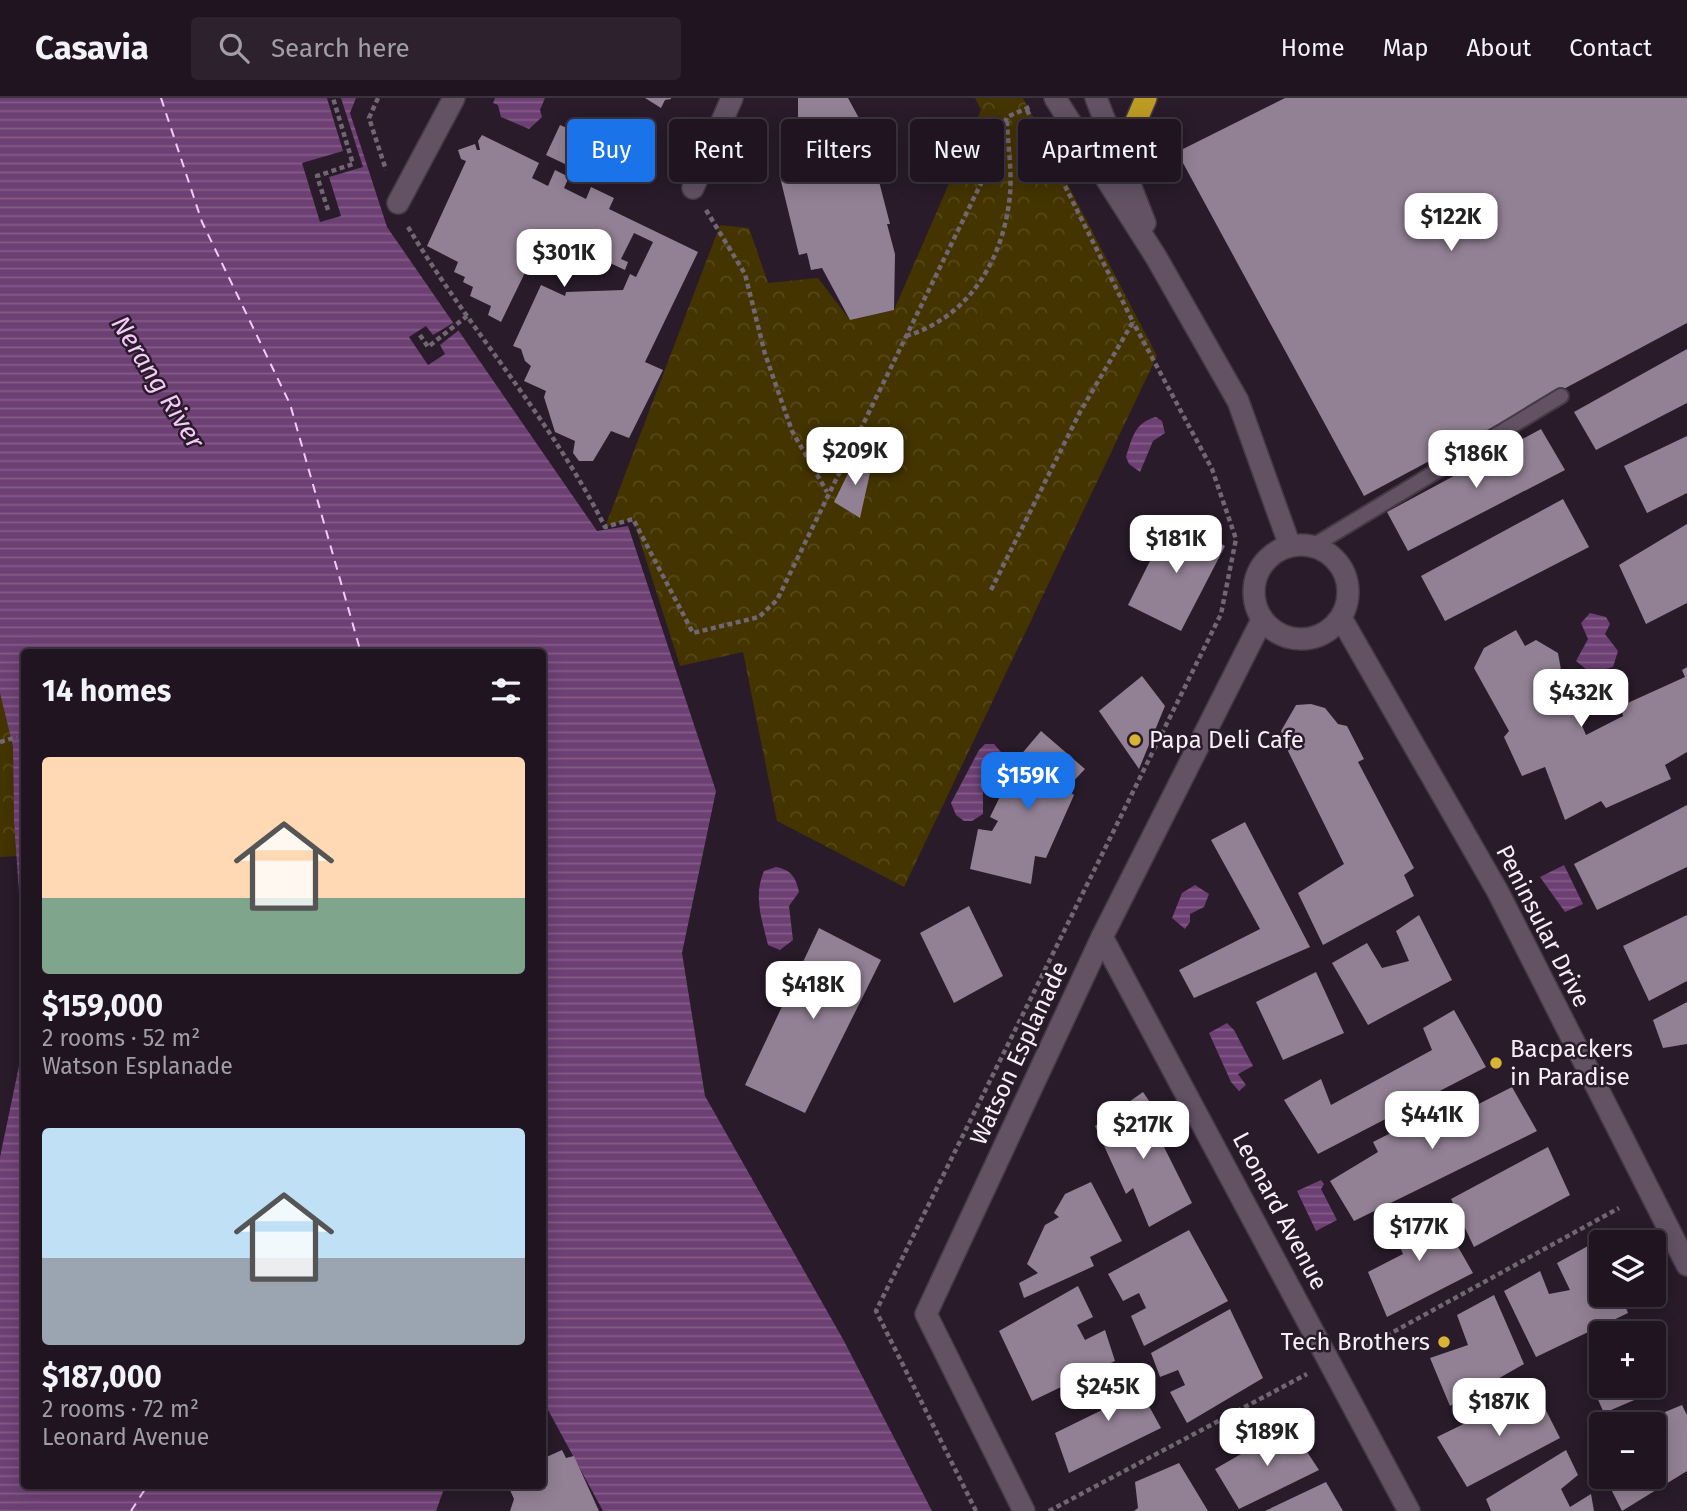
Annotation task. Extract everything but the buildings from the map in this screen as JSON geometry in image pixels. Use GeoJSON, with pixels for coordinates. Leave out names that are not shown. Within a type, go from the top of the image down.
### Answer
{"type":"FeatureCollection","features":[{"type":"Feature","properties":{"kind":"highway"},"geometry":{"type":"LineString","coordinates":[[1137,119],[1146,98]]}},
{"type":"Feature","properties":{"kind":"street"},"geometry":{"type":"LineString","coordinates":[[398,203],[454,98]]}},
{"type":"Feature","properties":{"kind":"street"},"geometry":{"type":"LineString","coordinates":[[692,188],[732,98]]}},
{"type":"Feature","properties":{"kind":"street"},"geometry":{"type":"LineString","coordinates":[[1096,98],[1105,119]]}},
{"type":"Feature","properties":{"kind":"street"},"geometry":{"type":"LineString","coordinates":[[1046,101],[1156,257],[1238,401],[1290,546]]}},
{"type":"Feature","properties":{"kind":"street"},"geometry":{"type":"LineString","coordinates":[[1130,182],[1156,257]]}},
{"type":"Feature","properties":{"kind":"street"},"geometry":{"type":"LineString","coordinates":[[1290,546],[1313,546],[1330,555],[1346,577],[1348,592],[1341,618],[1332,628],[1309,639],[1283,636],[1262,620],[1256,609],[1255,582],[1268,559],[1290,546]]}},
{"type":"Feature","properties":{"kind":"street","name":"Peninsular Drive"},"geometry":{"type":"LineString","coordinates":[[1341,618],[1499,892],[1687,1265]]}},
{"type":"Feature","properties":{"kind":"street","name":"Watson Esplanade"},"geometry":{"type":"LineString","coordinates":[[1024,1511],[926,1314],[1102,937],[1262,620]]}},
{"type":"Feature","properties":{"kind":"street","name":"Leonard Avenue"},"geometry":{"type":"LineString","coordinates":[[1102,937],[1409,1511]]}},
{"type":"Feature","properties":{"kind":"lane"},"geometry":{"type":"LineString","coordinates":[[1313,546],[1561,396]]}},
{"type":"Feature","properties":{"kind":"path"},"geometry":{"type":"LineString","coordinates":[[328,210],[317,176],[353,164],[333,98]]}},
{"type":"Feature","properties":{"kind":"path"},"geometry":{"type":"LineString","coordinates":[[378,98],[369,118],[403,220],[441,283],[504,365],[588,494],[604,527],[633,519],[693,633],[759,617],[778,600],[827,493],[992,161],[1007,117],[1046,101]]}},
{"type":"Feature","properties":{"kind":"path"},"geometry":{"type":"LineString","coordinates":[[976,1511],[876,1311],[1221,614],[1236,539],[1212,470],[1133,322],[1026,108]]}},
{"type":"Feature","properties":{"kind":"path"},"geometry":{"type":"LineString","coordinates":[[905,336],[920,332],[966,303],[988,272],[1002,238],[1010,201],[1007,117]]}},
{"type":"Feature","properties":{"kind":"path"},"geometry":{"type":"LineString","coordinates":[[692,188],[745,274],[765,354],[792,430],[827,493]]}},
{"type":"Feature","properties":{"kind":"path"},"geometry":{"type":"LineString","coordinates":[[419,335],[428,347],[467,316]]}},
{"type":"Feature","properties":{"kind":"path"},"geometry":{"type":"LineString","coordinates":[[991,590],[1080,412],[1133,322]]}},
{"type":"Feature","properties":{"kind":"path"},"geometry":{"type":"LineString","coordinates":[[0,742],[17,737]]}},
{"type":"Feature","properties":{"kind":"path"},"geometry":{"type":"LineString","coordinates":[[1364,1348],[1619,1208]]}},
{"type":"Feature","properties":{"kind":"path"},"geometry":{"type":"LineString","coordinates":[[1049,1511],[1314,1371]]}},
{"type":"Feature","properties":{"kind":"green space"},"geometry":{"type":"Polygon","coordinates":[[[975,98],[1023,98],[1034,119],[1018,119],[1018,182],[1067,182],[1157,356],[904,887],[777,821],[743,652],[680,666],[633,519],[605,527],[720,225],[749,228],[768,283],[818,278],[850,320],[894,310],[950,182],[1004,182],[1004,119],[977,119],[981,110],[975,98]]]}},
{"type":"Feature","properties":{"kind":"green space"},"geometry":{"type":"Polygon","coordinates":[[[0,693],[13,747],[14,822],[19,856],[0,857],[0,693]]]}},
{"type":"Feature","properties":{"kind":"water","name":"Nerang River"},"geometry":{"type":"Polygon","coordinates":[[[0,98],[356,98],[350,113],[387,227],[597,531],[628,526],[716,791],[682,953],[705,1096],[844,1341],[932,1511],[603,1511],[546,1408],[546,649],[21,649],[21,920],[14,822],[13,747],[0,693],[0,98]]]}},
{"type":"Feature","properties":{"kind":"water"},"geometry":{"type":"Polygon","coordinates":[[[495,98],[545,98],[540,110],[542,117],[529,129],[501,117],[498,105],[493,103],[495,98]]]}},
{"type":"Feature","properties":{"kind":"water"},"geometry":{"type":"Polygon","coordinates":[[[1156,417],[1162,421],[1165,433],[1153,441],[1140,472],[1129,464],[1126,457],[1139,427],[1156,417]]]}},
{"type":"Feature","properties":{"kind":"water"},"geometry":{"type":"Polygon","coordinates":[[[1590,613],[1606,617],[1610,624],[1605,634],[1618,651],[1613,667],[1591,673],[1576,661],[1588,639],[1581,623],[1590,613]]]}},
{"type":"Feature","properties":{"kind":"water"},"geometry":{"type":"Polygon","coordinates":[[[985,744],[994,744],[1001,752],[1004,762],[983,786],[983,814],[972,821],[964,821],[956,815],[951,803],[979,750],[985,744]]]}},
{"type":"Feature","properties":{"kind":"water"},"geometry":{"type":"Polygon","coordinates":[[[1564,865],[1583,904],[1565,912],[1540,877],[1564,865]]]}},
{"type":"Feature","properties":{"kind":"water"},"geometry":{"type":"Polygon","coordinates":[[[776,867],[792,875],[799,892],[789,906],[793,940],[780,950],[768,945],[759,899],[764,871],[776,867]]]}},
{"type":"Feature","properties":{"kind":"water"},"geometry":{"type":"Polygon","coordinates":[[[1195,885],[1209,894],[1204,907],[1190,914],[1190,922],[1185,929],[1172,918],[1182,893],[1195,885]]]}},
{"type":"Feature","properties":{"kind":"water"},"geometry":{"type":"Polygon","coordinates":[[[1227,1023],[1234,1030],[1253,1066],[1238,1074],[1246,1085],[1239,1091],[1231,1082],[1209,1033],[1227,1023]]]}},
{"type":"Feature","properties":{"kind":"water"},"geometry":{"type":"Polygon","coordinates":[[[21,1056],[21,1489],[444,1489],[436,1511],[0,1511],[0,1157],[21,1056]]]}},
{"type":"Feature","properties":{"kind":"water"},"geometry":{"type":"Polygon","coordinates":[[[1321,1180],[1324,1184],[1321,1189],[1337,1220],[1316,1231],[1297,1191],[1321,1180]]]}},
{"type":"Feature","properties":{"kind":"pier"},"geometry":{"type":"Polygon","coordinates":[[[327,98],[341,98],[363,167],[329,177],[341,216],[320,222],[302,163],[343,151],[327,98]]]}},
{"type":"Feature","properties":{"kind":"pier"},"geometry":{"type":"Polygon","coordinates":[[[453,323],[459,330],[440,345],[445,354],[428,365],[409,337],[426,326],[433,335],[453,323]]]}},
{"type":"Feature","properties":{"kind":"ferry route"},"geometry":{"type":"LineString","coordinates":[[161,98],[202,222],[290,404],[360,649]]}},
{"type":"Feature","properties":{"kind":"ferry route"},"geometry":{"type":"LineString","coordinates":[[131,1511],[145,1489]]}},
{"type":"Feature","properties":{"kind":"place","name":"Papa Deli Cafe"},"geometry":{"type":"Point","coordinates":[1135,740]}},
{"type":"Feature","properties":{"kind":"place","name":"Bacpackers in Paradise"},"geometry":{"type":"Point","coordinates":[1496,1063]}},
{"type":"Feature","properties":{"kind":"place","name":"Tech Brothers"},"geometry":{"type":"Point","coordinates":[1444,1342]}}]}
